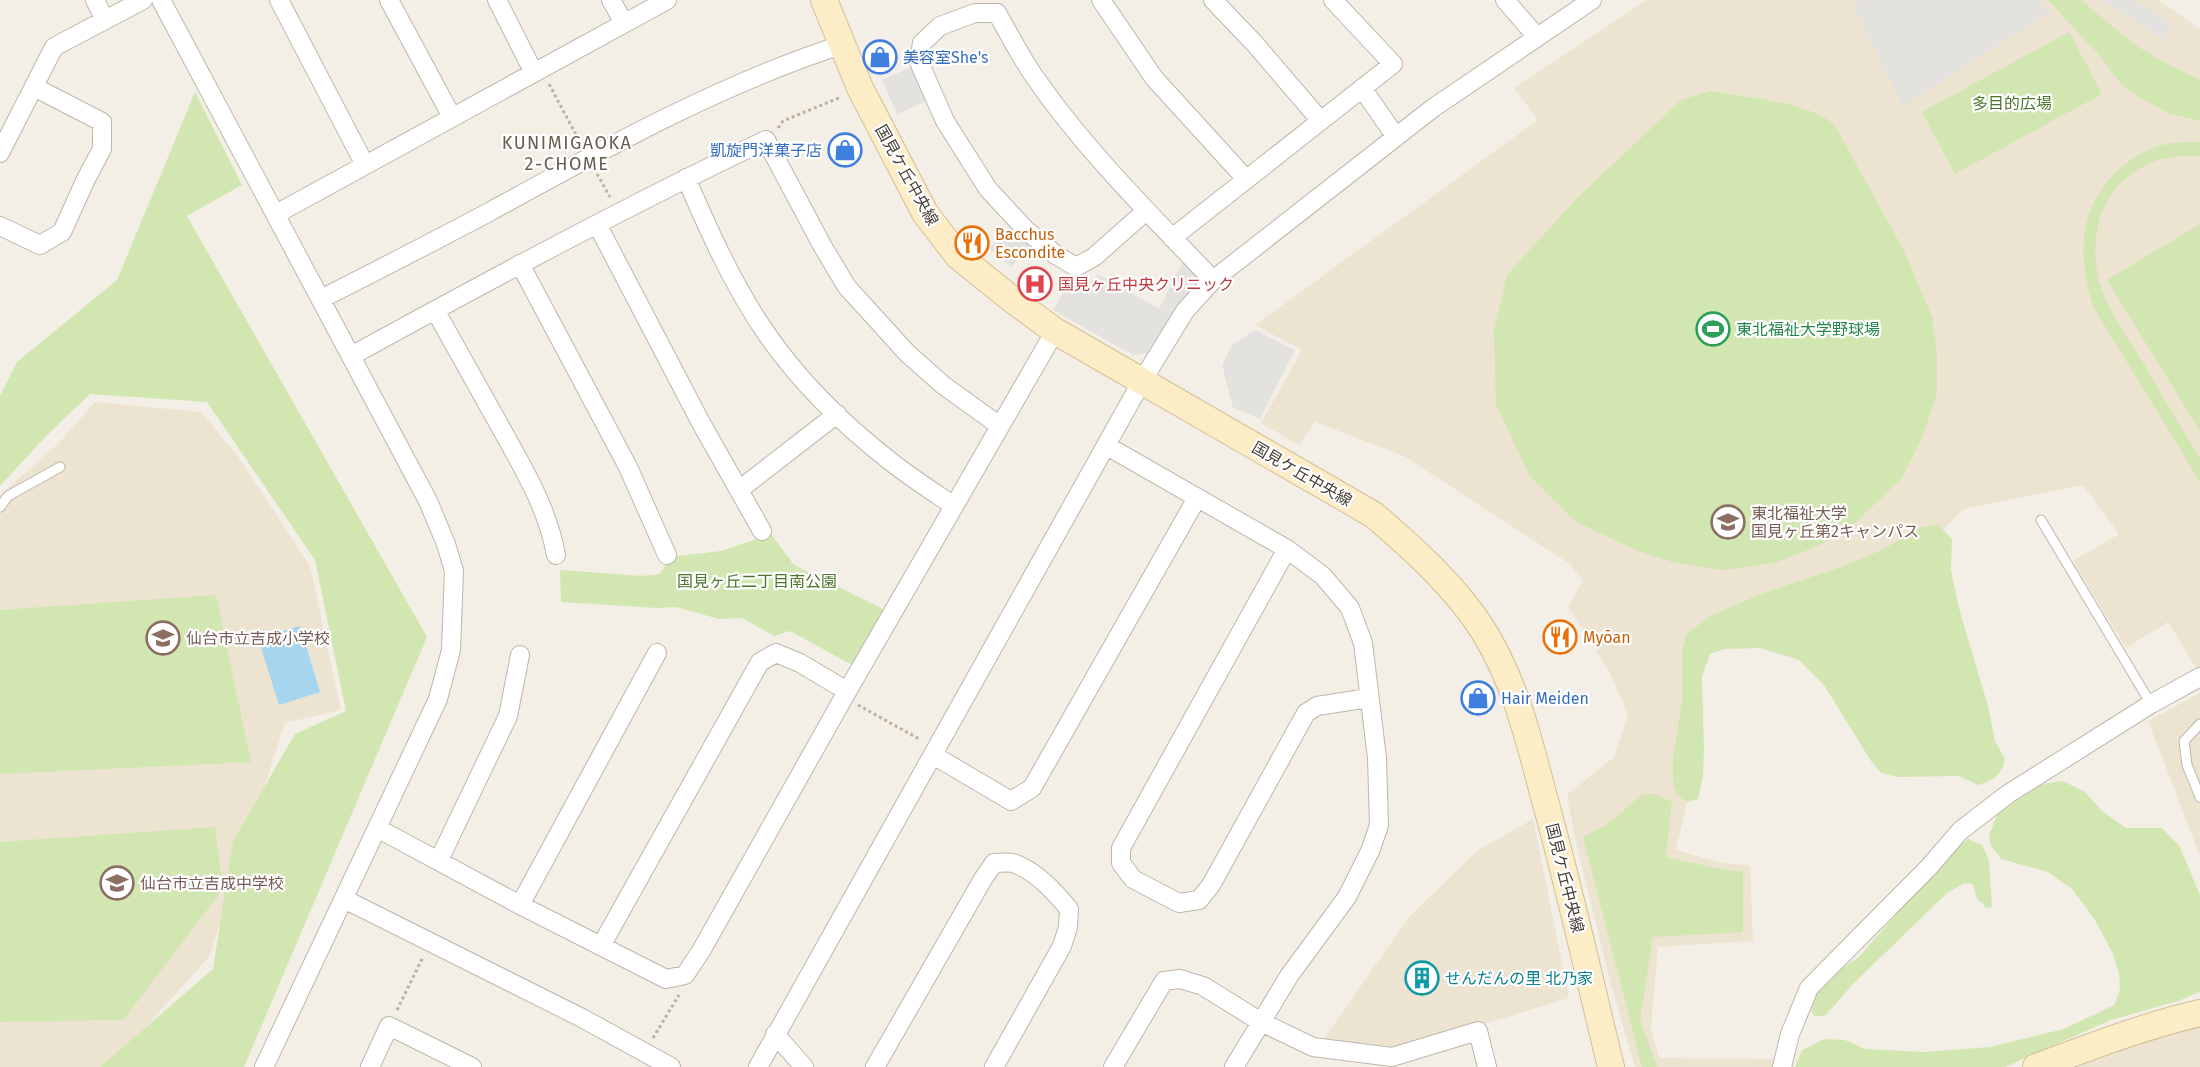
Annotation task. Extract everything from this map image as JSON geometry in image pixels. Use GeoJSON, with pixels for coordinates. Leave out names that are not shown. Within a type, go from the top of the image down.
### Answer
{"type":"FeatureCollection","features":[{"type":"Feature","properties":{"kind":"street"},"geometry":{"type":"LineString","coordinates":[[95,0],[105,20]]}},
{"type":"Feature","properties":{"kind":"street"},"geometry":{"type":"LineString","coordinates":[[0,153],[54,46],[143,0]]}},
{"type":"Feature","properties":{"kind":"street"},"geometry":{"type":"LineString","coordinates":[[161,0],[428,501],[454,571],[451,650],[438,699],[264,1067]]}},
{"type":"Feature","properties":{"kind":"street"},"geometry":{"type":"LineString","coordinates":[[279,0],[365,165]]}},
{"type":"Feature","properties":{"kind":"street"},"geometry":{"type":"LineString","coordinates":[[388,0],[452,117]]}},
{"type":"Feature","properties":{"kind":"street"},"geometry":{"type":"LineString","coordinates":[[497,0],[534,73]]}},
{"type":"Feature","properties":{"kind":"street"},"geometry":{"type":"LineString","coordinates":[[611,0],[624,24]]}},
{"type":"Feature","properties":{"kind":"street"},"geometry":{"type":"LineString","coordinates":[[276,214],[667,0]]}},
{"type":"Feature","properties":{"kind":"street","name":"国見ケ丘中央線"},"geometry":{"type":"LineString","coordinates":[[824,0],[860,88],[925,213],[958,256],[1055,331],[1374,515],[1415,550],[1456,595],[1481,627],[1504,670],[1523,717],[1611,1067]]}},
{"type":"Feature","properties":{"kind":"street"},"geometry":{"type":"LineString","coordinates":[[1101,0],[1154,78],[1246,179]]}},
{"type":"Feature","properties":{"kind":"street"},"geometry":{"type":"LineString","coordinates":[[1213,0],[1255,44],[1320,120]]}},
{"type":"Feature","properties":{"kind":"street"},"geometry":{"type":"LineString","coordinates":[[1172,238],[1394,64],[1333,0]]}},
{"type":"Feature","properties":{"kind":"street"},"geometry":{"type":"LineString","coordinates":[[1505,0],[1538,37]]}},
{"type":"Feature","properties":{"kind":"street"},"geometry":{"type":"LineString","coordinates":[[758,1067],[1142,381],[1185,311],[1213,280],[1433,108],[1592,0]]}},
{"type":"Feature","properties":{"kind":"street"},"geometry":{"type":"LineString","coordinates":[[1146,211],[1094,257],[1076,267],[1056,255],[1026,230],[988,189],[945,121],[919,62],[922,43],[940,26],[975,13],[997,13],[1033,76],[1071,125],[1146,211],[1213,280]]}},
{"type":"Feature","properties":{"kind":"street"},"geometry":{"type":"LineString","coordinates":[[321,299],[438,239],[627,136],[746,81],[841,45]]}},
{"type":"Feature","properties":{"kind":"street"},"geometry":{"type":"LineString","coordinates":[[0,226],[40,244],[62,232],[102,149],[102,122],[34,87]]}},
{"type":"Feature","properties":{"kind":"street"},"geometry":{"type":"LineString","coordinates":[[1362,88],[1396,137]]}},
{"type":"Feature","properties":{"kind":"street"},"geometry":{"type":"LineString","coordinates":[[351,356],[520,264],[686,178],[766,140],[808,220],[847,287],[907,353],[943,385],[1000,426]]}},
{"type":"Feature","properties":{"kind":"street"},"geometry":{"type":"LineString","coordinates":[[686,178],[707,226],[743,295],[766,333],[803,380],[890,462],[954,506]]}},
{"type":"Feature","properties":{"kind":"street"},"geometry":{"type":"LineString","coordinates":[[597,225],[701,423],[762,531]]}},
{"type":"Feature","properties":{"kind":"street"},"geometry":{"type":"LineString","coordinates":[[520,264],[628,466],[667,555]]}},
{"type":"Feature","properties":{"kind":"street"},"geometry":{"type":"LineString","coordinates":[[435,310],[528,477],[543,509],[556,555]]}},
{"type":"Feature","properties":{"kind":"street"},"geometry":{"type":"LineString","coordinates":[[377,828],[520,905],[666,979],[685,975],[701,951],[845,694],[1055,331]]}},
{"type":"Feature","properties":{"kind":"street"},"geometry":{"type":"LineString","coordinates":[[739,490],[837,414]]}},
{"type":"Feature","properties":{"kind":"street"},"geometry":{"type":"LineString","coordinates":[[1107,447],[1287,549],[1323,576],[1350,608],[1363,643],[1379,795],[1379,825],[1371,849],[1347,897],[1289,976],[1234,1067]]}},
{"type":"Feature","properties":{"kind":"street"},"geometry":{"type":"LineString","coordinates":[[934,752],[1011,801],[1032,788],[1197,498]]}},
{"type":"Feature","properties":{"kind":"street"},"geometry":{"type":"LineString","coordinates":[[1287,549],[1121,848],[1121,863],[1134,879],[1179,903],[1199,900],[1211,885],[1306,712],[1317,706],[1369,698]]}},
{"type":"Feature","properties":{"kind":"street"},"geometry":{"type":"LineString","coordinates":[[520,905],[657,653]]}},
{"type":"Feature","properties":{"kind":"street"},"geometry":{"type":"LineString","coordinates":[[601,946],[760,662],[776,653],[800,663],[845,694]]}},
{"type":"Feature","properties":{"kind":"street"},"geometry":{"type":"LineString","coordinates":[[439,860],[508,716],[520,655]]}},
{"type":"Feature","properties":{"kind":"street"},"geometry":{"type":"LineString","coordinates":[[1782,1067],[1790,1034],[1809,987],[1929,867],[1960,831],[2008,794],[2151,704],[2200,677]]}},
{"type":"Feature","properties":{"kind":"street"},"geometry":{"type":"LineString","coordinates":[[875,1067],[983,879],[994,863],[1012,863],[1028,870],[1054,890],[1069,909],[1068,927],[1062,946],[994,1067]]}},
{"type":"Feature","properties":{"kind":"street"},"geometry":{"type":"LineString","coordinates":[[344,898],[582,1018],[671,1067]]}},
{"type":"Feature","properties":{"kind":"street"},"geometry":{"type":"LineString","coordinates":[[1113,1067],[1164,981],[1180,979],[1203,986],[1261,1022],[1313,1047],[1392,1057],[1478,1031],[1487,1067]]}},
{"type":"Feature","properties":{"kind":"street"},"geometry":{"type":"LineString","coordinates":[[2036,1067],[2108,1040],[2200,1013]]}},
{"type":"Feature","properties":{"kind":"street"},"geometry":{"type":"LineString","coordinates":[[370,1067],[389,1026],[472,1067]]}},
{"type":"Feature","properties":{"kind":"street"},"geometry":{"type":"LineString","coordinates":[[775,1034],[804,1067]]}},
{"type":"Feature","properties":{"kind":"lane"},"geometry":{"type":"LineString","coordinates":[[0,507],[8,496],[60,467]]}},
{"type":"Feature","properties":{"kind":"lane"},"geometry":{"type":"LineString","coordinates":[[2041,520],[2151,704]]}},
{"type":"Feature","properties":{"kind":"lane"},"geometry":{"type":"LineString","coordinates":[[2200,724],[2184,741],[2187,765],[2200,797]]}},
{"type":"Feature","properties":{"kind":"path"},"geometry":{"type":"LineString","coordinates":[[766,140],[783,122],[860,88]]}},
{"type":"Feature","properties":{"kind":"path"},"geometry":{"type":"LineString","coordinates":[[845,694],[934,752]]}},
{"type":"Feature","properties":{"kind":"path"},"geometry":{"type":"LineString","coordinates":[[389,1026],[430,942]]}},
{"type":"Feature","properties":{"kind":"path"},"geometry":{"type":"LineString","coordinates":[[644,1052],[682,991],[680,976]]}},
{"type":"Feature","properties":{"kind":"shaded area","name":"東北福祉大学 国見ヶ丘第2キャンパス"},"geometry":{"type":"Polygon","coordinates":[[[1647,0],[2158,0],[2200,29],[2200,674],[2168,622],[2126,648],[2073,561],[2119,534],[2083,485],[1963,509],[1920,554],[1688,651],[1702,738],[1676,850],[1722,863],[1750,865],[1753,941],[1658,947],[1651,1027],[1659,1058],[1777,1059],[1775,1067],[1635,1067],[1611,985],[1575,838],[1567,795],[1614,757],[1628,714],[1609,671],[1568,607],[1583,581],[1570,564],[1404,456],[1315,422],[1299,445],[1261,423],[1302,350],[1255,325],[1538,120],[1514,88],[1647,0]]]}},
{"type":"Feature","properties":{"kind":"shaded area"},"geometry":{"type":"Polygon","coordinates":[[[1859,0],[2038,0],[2050,12],[1903,106],[1855,11],[1859,0]]]}},
{"type":"Feature","properties":{"kind":"shaded area"},"geometry":{"type":"Polygon","coordinates":[[[2102,0],[2135,0],[2173,24],[2164,40],[2102,0]]]}},
{"type":"Feature","properties":{"kind":"shaded area"},"geometry":{"type":"Polygon","coordinates":[[[916,65],[931,99],[897,114],[882,80],[916,65]]]}},
{"type":"Feature","properties":{"kind":"shaded area"},"geometry":{"type":"Polygon","coordinates":[[[1014,221],[1035,241],[1011,267],[989,248],[1014,221]]]}},
{"type":"Feature","properties":{"kind":"shaded area"},"geometry":{"type":"Polygon","coordinates":[[[1183,261],[1201,275],[1202,283],[1154,353],[1133,355],[1053,310],[1075,273],[1090,283],[1098,274],[1159,309],[1183,261]]]}},
{"type":"Feature","properties":{"kind":"shaded area"},"geometry":{"type":"Polygon","coordinates":[[[1256,330],[1295,350],[1260,419],[1233,408],[1222,365],[1232,345],[1256,330]]]}},
{"type":"Feature","properties":{"kind":"shaded area","name":"仙台市立吉成小学校"},"geometry":{"type":"Polygon","coordinates":[[[95,402],[201,412],[237,455],[310,566],[341,710],[285,723],[209,957],[109,1067],[0,1067],[0,495],[59,443],[95,402]]]}},
{"type":"Feature","properties":{"kind":"shaded area"},"geometry":{"type":"Polygon","coordinates":[[[2200,693],[2200,856],[2148,721],[2200,693]]]}},
{"type":"Feature","properties":{"kind":"shaded area"},"geometry":{"type":"Polygon","coordinates":[[[1533,819],[1569,998],[1405,1048],[1324,1039],[1409,917],[1477,851],[1533,819]]]}},
{"type":"Feature","properties":{"kind":"shaded area"},"geometry":{"type":"Polygon","coordinates":[[[2200,1025],[2200,1067],[2072,1067],[2134,1045],[2200,1025]]]}},
{"type":"Feature","properties":{"kind":"green space"},"geometry":{"type":"Polygon","coordinates":[[[2048,0],[2081,0],[2135,45],[2200,80],[2200,121],[2170,114],[2142,99],[2121,84],[2099,55],[2048,0]]]}},
{"type":"Feature","properties":{"kind":"green space","name":"多目的広場"},"geometry":{"type":"Polygon","coordinates":[[[2069,32],[2102,94],[1955,174],[1922,112],[2069,32]]]}},
{"type":"Feature","properties":{"kind":"green space","name":"東北福祉大学野球場"},"geometry":{"type":"Polygon","coordinates":[[[1711,91],[1792,105],[1822,116],[1834,124],[1904,251],[1932,317],[1937,354],[1937,393],[1922,438],[1902,478],[1854,524],[1816,547],[1774,563],[1724,570],[1676,563],[1637,551],[1575,521],[1530,476],[1496,405],[1494,330],[1507,275],[1576,199],[1681,100],[1711,91]]]}},
{"type":"Feature","properties":{"kind":"green space"},"geometry":{"type":"Polygon","coordinates":[[[195,92],[242,185],[187,216],[427,637],[244,1067],[100,1067],[213,969],[233,841],[295,734],[346,711],[315,560],[207,402],[90,394],[47,435],[0,486],[0,396],[17,362],[117,280],[195,92]]]}},
{"type":"Feature","properties":{"kind":"green space"},"geometry":{"type":"Polygon","coordinates":[[[2200,142],[2200,156],[2178,156],[2158,160],[2138,169],[2121,183],[2112,193],[2102,211],[2095,251],[2101,286],[2107,302],[2200,458],[2200,482],[2094,308],[2086,279],[2083,250],[2085,230],[2095,200],[2103,187],[2125,164],[2153,148],[2171,143],[2200,142]]]}},
{"type":"Feature","properties":{"kind":"green space"},"geometry":{"type":"Polygon","coordinates":[[[2200,224],[2200,431],[2107,280],[2200,224]]]}},
{"type":"Feature","properties":{"kind":"green space"},"geometry":{"type":"Polygon","coordinates":[[[1937,524],[1952,539],[1951,570],[1960,612],[1988,706],[1995,741],[2005,759],[2002,770],[1992,779],[1978,785],[1959,776],[1898,777],[1881,773],[1871,761],[1824,685],[1799,660],[1760,648],[1724,649],[1710,654],[1702,677],[1704,749],[1703,777],[1698,799],[1687,802],[1677,795],[1673,782],[1673,759],[1682,701],[1682,650],[1687,633],[1712,615],[1761,594],[1842,567],[1886,548],[1918,528],[1937,524]]]}},
{"type":"Feature","properties":{"kind":"green space","name":"国見ヶ丘二丁目南公園"},"geometry":{"type":"Polygon","coordinates":[[[771,534],[794,565],[885,610],[854,666],[790,631],[774,636],[742,618],[719,619],[676,607],[657,608],[561,602],[560,570],[641,576],[660,574],[668,561],[678,556],[721,551],[771,534]]]}},
{"type":"Feature","properties":{"kind":"green space"},"geometry":{"type":"Polygon","coordinates":[[[216,595],[251,762],[0,774],[0,610],[216,595]]]}},
{"type":"Feature","properties":{"kind":"green space"},"geometry":{"type":"Polygon","coordinates":[[[2063,781],[2085,792],[2102,811],[2126,828],[2162,828],[2180,847],[2200,895],[2200,991],[2181,1000],[2111,1020],[2005,1067],[1795,1067],[1802,1050],[1824,1039],[1845,1040],[1865,1049],[1924,1052],[1990,1047],[2064,1029],[2114,1005],[2120,990],[2119,974],[2113,954],[2095,920],[2072,889],[2048,872],[2001,859],[1991,846],[1989,835],[1998,813],[2043,784],[2063,781]]]}},
{"type":"Feature","properties":{"kind":"green space"},"geometry":{"type":"Polygon","coordinates":[[[1643,794],[1655,794],[1672,802],[1666,857],[1743,872],[1743,932],[1653,937],[1640,1020],[1657,1067],[1642,1067],[1583,837],[1605,826],[1643,794]]]}},
{"type":"Feature","properties":{"kind":"green space","name":"仙台市立吉成中学校"},"geometry":{"type":"Polygon","coordinates":[[[215,827],[223,889],[123,1020],[0,1022],[0,842],[215,827]]]}},
{"type":"Feature","properties":{"kind":"green space"},"geometry":{"type":"Polygon","coordinates":[[[1968,839],[1982,845],[1989,860],[1992,907],[1987,908],[1977,899],[1973,884],[1965,883],[1947,893],[1854,983],[1826,1015],[1815,1017],[1811,1011],[1814,998],[1832,975],[1858,958],[1950,853],[1968,839]]]}},
{"type":"Feature","properties":{"kind":"water"},"geometry":{"type":"Polygon","coordinates":[[[300,626],[320,692],[279,705],[258,638],[300,626]]]}},
{"type":"Feature","properties":{"kind":"place","name":"美容室She's"},"geometry":{"type":"Point","coordinates":[880,57]}},
{"type":"Feature","properties":{"kind":"place","name":"凱旋門洋菓子店"},"geometry":{"type":"Point","coordinates":[845,150]}},
{"type":"Feature","properties":{"kind":"place","name":"Bacchus Escondite"},"geometry":{"type":"Point","coordinates":[972,243]}},
{"type":"Feature","properties":{"kind":"place","name":"国見ヶ丘中央クリニック"},"geometry":{"type":"Point","coordinates":[1035,284]}},
{"type":"Feature","properties":{"kind":"place","name":"東北福祉大学野球場"},"geometry":{"type":"Point","coordinates":[1713,329]}},
{"type":"Feature","properties":{"kind":"place","name":"東北福祉大学 国見ヶ丘第2キャンパス"},"geometry":{"type":"Point","coordinates":[1728,522]}},
{"type":"Feature","properties":{"kind":"place","name":"Myōan"},"geometry":{"type":"Point","coordinates":[1560,637]}},
{"type":"Feature","properties":{"kind":"place","name":"仙台市立吉成小学校"},"geometry":{"type":"Point","coordinates":[163,638]}},
{"type":"Feature","properties":{"kind":"place","name":"Hair Meiden"},"geometry":{"type":"Point","coordinates":[1478,698]}},
{"type":"Feature","properties":{"kind":"place","name":"仙台市立吉成中学校"},"geometry":{"type":"Point","coordinates":[117,883]}},
{"type":"Feature","properties":{"kind":"place","name":"せんだんの里 北乃家"},"geometry":{"type":"Point","coordinates":[1422,978]}},
{"type":"Feature","properties":{"kind":"district","name":"KUNIMIGAOKA 2-CHOME"},"geometry":{"type":"Point","coordinates":[567,153]}}]}
